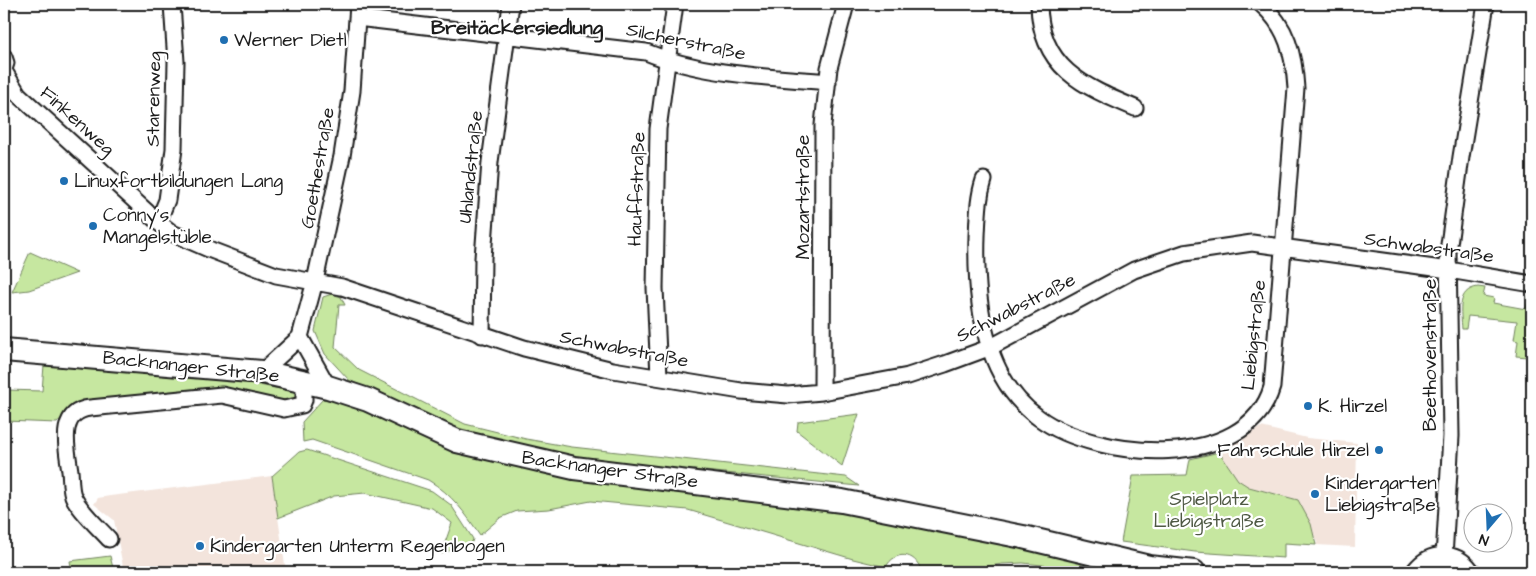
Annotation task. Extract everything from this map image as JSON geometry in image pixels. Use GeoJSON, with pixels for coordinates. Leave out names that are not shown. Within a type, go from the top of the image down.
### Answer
{"type":"FeatureCollection","features":[{"type":"Feature","properties":{"kind":"street","name":"Starenweg"},"geometry":{"type":"LineString","coordinates":[[158,222],[167,200],[174,149],[176,62],[172,4]]}},
{"type":"Feature","properties":{"kind":"street","name":"Uhlandstraße"},"geometry":{"type":"LineString","coordinates":[[482,335],[483,258],[490,162],[511,4]]}},
{"type":"Feature","properties":{"kind":"street","name":"Hauffstraße"},"geometry":{"type":"LineString","coordinates":[[659,377],[655,226],[658,129],[675,4]]}},
{"type":"Feature","properties":{"kind":"street","name":"Mozartstraße"},"geometry":{"type":"LineString","coordinates":[[822,392],[823,143],[833,48],[846,4]]}},
{"type":"Feature","properties":{"kind":"street"},"geometry":{"type":"LineString","coordinates":[[1039,4],[1042,34],[1059,64],[1086,86],[1135,108]]}},
{"type":"Feature","properties":{"kind":"street","name":"Liebigstraße"},"geometry":{"type":"LineString","coordinates":[[984,180],[979,196],[976,268],[980,305],[999,370],[1018,399],[1039,418],[1081,440],[1109,446],[1177,450],[1214,443],[1247,424],[1267,403],[1272,387],[1279,281],[1284,248],[1296,88],[1295,66],[1291,50],[1281,26],[1271,11],[1262,4]]}},
{"type":"Feature","properties":{"kind":"street","name":"Beethovenstraße"},"geometry":{"type":"LineString","coordinates":[[1444,558],[1451,436],[1448,252],[1460,157],[1486,4]]}},
{"type":"Feature","properties":{"kind":"street","name":"Silcherstraße"},"geometry":{"type":"LineString","coordinates":[[358,11],[507,34],[646,52],[666,60],[748,76],[828,82]]}},
{"type":"Feature","properties":{"kind":"street","name":"Goethestraße"},"geometry":{"type":"LineString","coordinates":[[300,337],[315,281],[342,156],[352,91],[358,11]]}},
{"type":"Feature","properties":{"kind":"street"},"geometry":{"type":"LineString","coordinates":[[4,57],[6,63],[4,70]]}},
{"type":"Feature","properties":{"kind":"street","name":"Finkenweg"},"geometry":{"type":"LineString","coordinates":[[4,70],[18,94],[172,233],[276,275],[301,281],[315,281]]}},
{"type":"Feature","properties":{"kind":"street","name":"Schwabstraße"},"geometry":{"type":"LineString","coordinates":[[315,281],[342,287],[482,335],[575,361],[614,370],[762,394],[788,395],[822,392],[908,376],[991,347],[1115,279],[1157,260],[1209,248],[1252,243],[1449,270],[1532,284]]}},
{"type":"Feature","properties":{"kind":"street"},"geometry":{"type":"LineString","coordinates":[[262,372],[300,337],[328,387]]}},
{"type":"Feature","properties":{"kind":"street","name":"Backnanger Straße"},"geometry":{"type":"LineString","coordinates":[[4,350],[262,372],[328,387],[368,400],[457,441],[538,461],[574,468],[842,501],[1023,537],[1149,568],[1194,572]]}},
{"type":"Feature","properties":{"kind":"street"},"geometry":{"type":"LineString","coordinates":[[109,539],[74,498],[66,439],[67,424],[75,413],[81,409],[222,395],[269,407],[290,409],[302,405],[304,400],[304,381]]}},
{"type":"Feature","properties":{"kind":"street"},"geometry":{"type":"LineString","coordinates":[[1418,572],[1426,563],[1444,558],[1457,562],[1468,572]]}},
{"type":"Feature","properties":{"kind":"shaded area","name":"Kindergarten Liebigstraße"},"geometry":{"type":"Polygon","coordinates":[[[1261,427],[1307,438],[1357,443],[1355,547],[1316,545],[1317,542],[1298,500],[1249,487],[1238,480],[1219,452],[1261,427]]]}},
{"type":"Feature","properties":{"kind":"shaded area","name":"Kindergarten Unterm Regenbogen"},"geometry":{"type":"Polygon","coordinates":[[[272,476],[286,572],[124,572],[114,520],[94,504],[98,498],[110,496],[272,476]]]}},
{"type":"Feature","properties":{"kind":"green space"},"geometry":{"type":"Polygon","coordinates":[[[30,252],[77,273],[29,290],[12,292],[30,252]]]}},
{"type":"Feature","properties":{"kind":"green space"},"geometry":{"type":"Polygon","coordinates":[[[1478,287],[1485,288],[1483,296],[1494,298],[1493,303],[1526,309],[1529,296],[1532,296],[1532,325],[1528,357],[1516,356],[1518,341],[1514,340],[1517,321],[1468,316],[1466,329],[1462,329],[1461,303],[1463,297],[1466,292],[1478,287]]]}},
{"type":"Feature","properties":{"kind":"green space"},"geometry":{"type":"Polygon","coordinates":[[[332,294],[341,297],[345,305],[339,305],[335,347],[359,370],[465,424],[526,439],[572,447],[846,477],[859,486],[570,458],[461,434],[349,380],[325,354],[315,331],[323,297],[332,294]]]}},
{"type":"Feature","properties":{"kind":"green space"},"geometry":{"type":"Polygon","coordinates":[[[44,365],[238,381],[296,392],[297,397],[291,403],[221,388],[76,402],[57,423],[5,421],[7,390],[42,391],[44,365]]]}},
{"type":"Feature","properties":{"kind":"green space"},"geometry":{"type":"Polygon","coordinates":[[[323,399],[364,408],[461,451],[867,511],[1082,561],[1081,565],[1117,572],[1070,572],[1051,566],[1023,563],[1002,564],[968,570],[921,570],[914,560],[905,555],[894,558],[886,567],[688,510],[591,501],[549,509],[517,511],[500,518],[480,535],[451,498],[437,485],[428,480],[312,440],[303,442],[302,422],[323,399]]]}},
{"type":"Feature","properties":{"kind":"green space"},"geometry":{"type":"Polygon","coordinates":[[[859,414],[842,466],[797,431],[798,422],[859,414]]]}},
{"type":"Feature","properties":{"kind":"green space"},"geometry":{"type":"Polygon","coordinates":[[[307,450],[432,491],[451,505],[473,539],[472,542],[441,554],[452,523],[432,508],[365,493],[334,496],[278,518],[272,476],[299,452],[307,450]]]}},
{"type":"Feature","properties":{"kind":"green space","name":"Spielplatz Liebigstraße"},"geometry":{"type":"Polygon","coordinates":[[[1219,452],[1238,480],[1249,487],[1298,500],[1311,524],[1316,545],[1284,543],[1284,558],[1195,552],[1121,542],[1133,476],[1187,475],[1190,459],[1219,452]]]}},
{"type":"Feature","properties":{"kind":"green space"},"geometry":{"type":"Polygon","coordinates":[[[110,556],[114,572],[72,572],[70,561],[110,556]]]}},
{"type":"Feature","properties":{"kind":"place","name":"Werner Dietl"},"geometry":{"type":"Point","coordinates":[224,40]}},
{"type":"Feature","properties":{"kind":"place","name":"Linuxfortbildungen Lang"},"geometry":{"type":"Point","coordinates":[64,181]}},
{"type":"Feature","properties":{"kind":"place","name":"Conny's Mangelstüble"},"geometry":{"type":"Point","coordinates":[93,226]}},
{"type":"Feature","properties":{"kind":"place","name":"K. Hirzel"},"geometry":{"type":"Point","coordinates":[1308,406]}},
{"type":"Feature","properties":{"kind":"place","name":"Fahrschule Hirzel"},"geometry":{"type":"Point","coordinates":[1379,450]}},
{"type":"Feature","properties":{"kind":"place","name":"Kindergarten Liebigstraße"},"geometry":{"type":"Point","coordinates":[1315,494]}},
{"type":"Feature","properties":{"kind":"place","name":"Kindergarten Unterm Regenbogen"},"geometry":{"type":"Point","coordinates":[200,546]}},
{"type":"Feature","properties":{"kind":"district","name":"Breitäckersiedlung"},"geometry":{"type":"Point","coordinates":[517,28]}}]}
